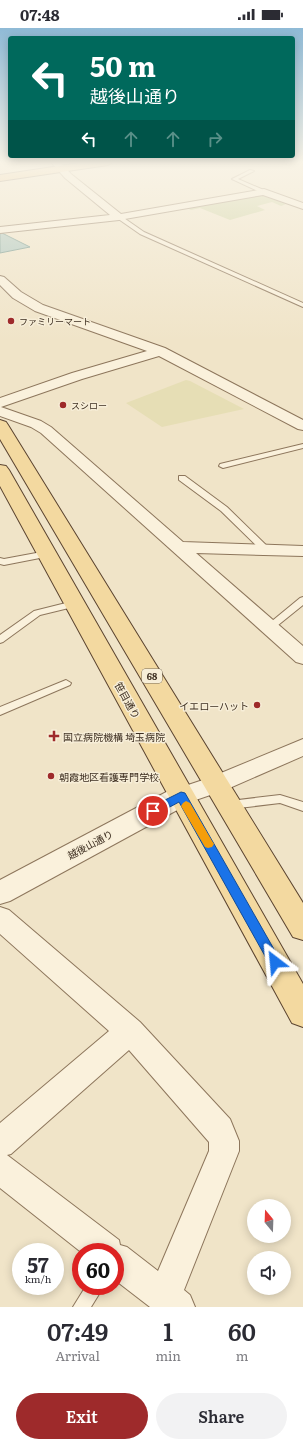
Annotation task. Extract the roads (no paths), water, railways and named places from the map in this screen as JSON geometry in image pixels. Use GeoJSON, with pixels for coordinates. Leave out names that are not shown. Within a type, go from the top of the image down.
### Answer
{"type":"FeatureCollection","features":[{"type":"Feature","properties":{"kind":"main road","name":"68"},"geometry":{"type":"LineString","coordinates":[[0,425],[303,928]]}},
{"type":"Feature","properties":{"kind":"main road","name":"笹目通り"},"geometry":{"type":"LineString","coordinates":[[2,478],[47,554],[303,1013]]}},
{"type":"Feature","properties":{"kind":"street"},"geometry":{"type":"LineString","coordinates":[[0,230],[76,222]]}},
{"type":"Feature","properties":{"kind":"street"},"geometry":{"type":"LineString","coordinates":[[0,279],[17,295],[39,308],[160,351],[303,426]]}},
{"type":"Feature","properties":{"kind":"street"},"geometry":{"type":"LineString","coordinates":[[0,403],[77,376],[160,351]]}},
{"type":"Feature","properties":{"kind":"street"},"geometry":{"type":"LineString","coordinates":[[0,411],[36,424],[46,430],[303,657]]}},
{"type":"Feature","properties":{"kind":"street"},"geometry":{"type":"LineString","coordinates":[[179,547],[265,550],[300,548]]}},
{"type":"Feature","properties":{"kind":"street"},"geometry":{"type":"LineString","coordinates":[[181,796],[217,784],[303,747]]}},
{"type":"Feature","properties":{"kind":"street","name":"越後山通り"},"geometry":{"type":"LineString","coordinates":[[0,892],[181,796]]}},
{"type":"Feature","properties":{"kind":"street"},"geometry":{"type":"LineString","coordinates":[[0,918],[130,1031],[219,1130],[224,1140],[224,1151],[171,1302],[124,1266]]}},
{"type":"Feature","properties":{"kind":"street"},"geometry":{"type":"LineString","coordinates":[[0,1143],[130,1031]]}},
{"type":"Feature","properties":{"kind":"street"},"geometry":{"type":"LineString","coordinates":[[0,1168],[96,1243]]}},
{"type":"Feature","properties":{"kind":"lane"},"geometry":{"type":"LineString","coordinates":[[126,222],[142,233],[303,306]]}},
{"type":"Feature","properties":{"kind":"lane"},"geometry":{"type":"LineString","coordinates":[[223,466],[303,446]]}},
{"type":"Feature","properties":{"kind":"lane"},"geometry":{"type":"LineString","coordinates":[[182,478],[224,509],[265,550]]}},
{"type":"Feature","properties":{"kind":"lane"},"geometry":{"type":"LineString","coordinates":[[0,561],[4,562],[47,554]]}},
{"type":"Feature","properties":{"kind":"lane"},"geometry":{"type":"LineString","coordinates":[[269,628],[303,600]]}},
{"type":"Feature","properties":{"kind":"lane"},"geometry":{"type":"LineString","coordinates":[[0,640],[37,613],[74,604]]}},
{"type":"Feature","properties":{"kind":"lane"},"geometry":{"type":"LineString","coordinates":[[0,711],[66,683]]}},
{"type":"Feature","properties":{"kind":"lane"},"geometry":{"type":"LineString","coordinates":[[230,805],[280,799],[303,807]]}},
{"type":"Feature","properties":{"kind":"lane"},"geometry":{"type":"LineString","coordinates":[[81,1307],[90,1295]]}},
{"type":"Feature","properties":{"kind":"water"},"geometry":{"type":"Polygon","coordinates":[[[0,233],[2,233],[30,247],[0,253],[0,233]]]}},
{"type":"Feature","properties":{"kind":"place","name":"ファミリーマート"},"geometry":{"type":"Point","coordinates":[11,321]}},
{"type":"Feature","properties":{"kind":"place","name":"スシロー"},"geometry":{"type":"Point","coordinates":[63,405]}},
{"type":"Feature","properties":{"kind":"place","name":"イエローハット"},"geometry":{"type":"Point","coordinates":[257,705]}},
{"type":"Feature","properties":{"kind":"place","name":"国立病院機構 埼玉病院"},"geometry":{"type":"Point","coordinates":[54,736]}},
{"type":"Feature","properties":{"kind":"place","name":"朝霞地区看護専門学校"},"geometry":{"type":"Point","coordinates":[51,776]}}]}
